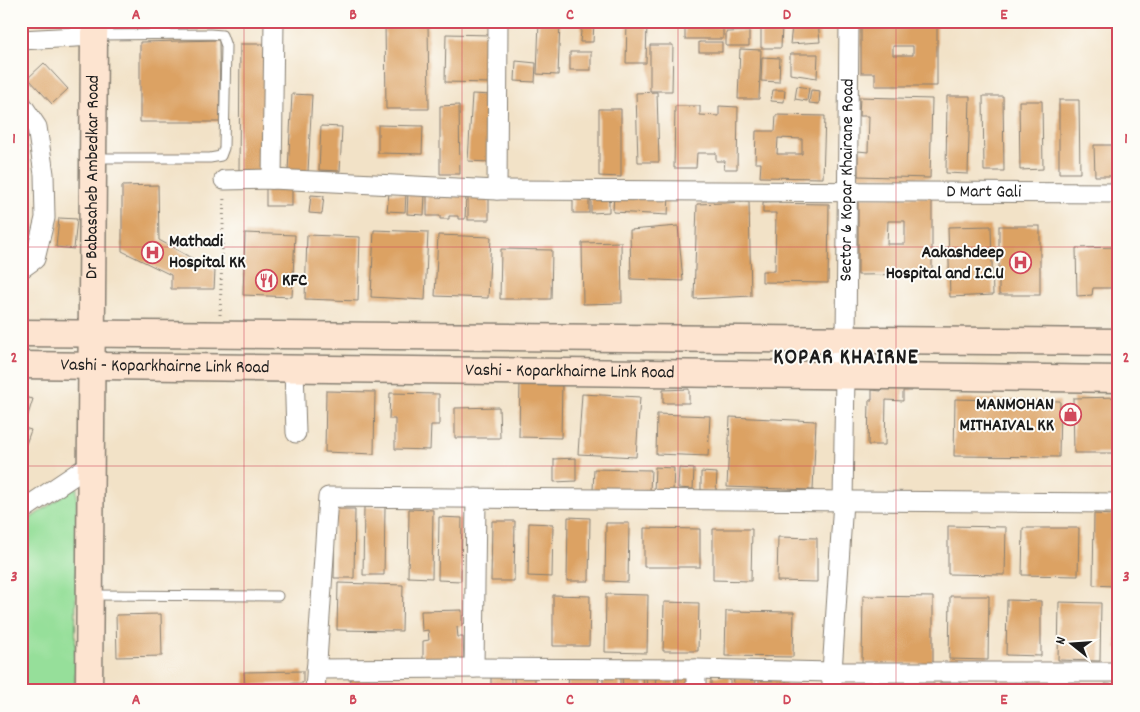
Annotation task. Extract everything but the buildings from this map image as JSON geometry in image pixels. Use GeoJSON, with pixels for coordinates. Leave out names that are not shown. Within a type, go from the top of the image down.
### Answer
{"type":"FeatureCollection","features":[{"type":"Feature","properties":{"kind":"main road","name":"Dr Babasaheb Ambedkar Road"},"geometry":{"type":"LineString","coordinates":[[89,691],[94,28]]}},
{"type":"Feature","properties":{"kind":"main road","name":"Vashi - Koparkhairne Link Road"},"geometry":{"type":"LineString","coordinates":[[21,333],[1119,342]]}},
{"type":"Feature","properties":{"kind":"main road","name":"Vashi - Koparkhairne Link Road"},"geometry":{"type":"LineString","coordinates":[[21,365],[1119,379]]}},
{"type":"Feature","properties":{"kind":"street"},"geometry":{"type":"LineString","coordinates":[[272,178],[274,21]]}},
{"type":"Feature","properties":{"kind":"street"},"geometry":{"type":"LineString","coordinates":[[497,190],[498,21]]}},
{"type":"Feature","properties":{"kind":"street","name":"Sector 6 Kopar Khairane Road"},"geometry":{"type":"LineString","coordinates":[[848,340],[849,21]]}},
{"type":"Feature","properties":{"kind":"street"},"geometry":{"type":"LineString","coordinates":[[21,40],[94,28]]}},
{"type":"Feature","properties":{"kind":"street"},"geometry":{"type":"LineString","coordinates":[[21,104],[37,127],[44,174],[45,218],[35,259],[21,269]]}},
{"type":"Feature","properties":{"kind":"street","name":"D Mart Gali"},"geometry":{"type":"LineString","coordinates":[[224,180],[272,178],[497,190],[1119,193]]}},
{"type":"Feature","properties":{"kind":"street"},"geometry":{"type":"LineString","coordinates":[[832,682],[844,501],[848,340]]}},
{"type":"Feature","properties":{"kind":"street"},"geometry":{"type":"LineString","coordinates":[[847,376],[848,340]]}},
{"type":"Feature","properties":{"kind":"street"},"geometry":{"type":"LineString","coordinates":[[294,369],[296,433]]}},
{"type":"Feature","properties":{"kind":"street"},"geometry":{"type":"LineString","coordinates":[[21,511],[91,464]]}},
{"type":"Feature","properties":{"kind":"street"},"geometry":{"type":"LineString","coordinates":[[315,691],[328,497],[1119,503]]}},
{"type":"Feature","properties":{"kind":"street"},"geometry":{"type":"LineString","coordinates":[[474,668],[476,498]]}},
{"type":"Feature","properties":{"kind":"street"},"geometry":{"type":"LineString","coordinates":[[316,669],[696,669],[832,682],[1119,672]]}},
{"type":"Feature","properties":{"kind":"street"},"geometry":{"type":"LineString","coordinates":[[696,669],[696,691]]}},
{"type":"Feature","properties":{"kind":"lane"},"geometry":{"type":"LineString","coordinates":[[94,28],[222,35],[226,46],[224,148],[221,156],[210,158],[94,158]]}},
{"type":"Feature","properties":{"kind":"lane"},"geometry":{"type":"LineString","coordinates":[[90,595],[278,596]]}},
{"type":"Feature","properties":{"kind":"path"},"geometry":{"type":"LineString","coordinates":[[220,335],[224,180]]}},
{"type":"Feature","properties":{"kind":"green space"},"geometry":{"type":"Polygon","coordinates":[[[77,486],[75,691],[21,691],[21,525],[77,486]]]}},
{"type":"Feature","properties":{"kind":"place","name":"Mathadi Hospital KK"},"geometry":{"type":"Point","coordinates":[153,252]}},
{"type":"Feature","properties":{"kind":"place","name":"Aakashdeep Hospital and I.C.U"},"geometry":{"type":"Point","coordinates":[1020,263]}},
{"type":"Feature","properties":{"kind":"place","name":"KFC"},"geometry":{"type":"Point","coordinates":[266,281]}},
{"type":"Feature","properties":{"kind":"place","name":"MANMOHAN MITHAIVAL KK"},"geometry":{"type":"Point","coordinates":[1070,415]}},
{"type":"Feature","properties":{"kind":"district","name":"KOPAR KHAIRNE"},"geometry":{"type":"Point","coordinates":[846,358]}}]}
